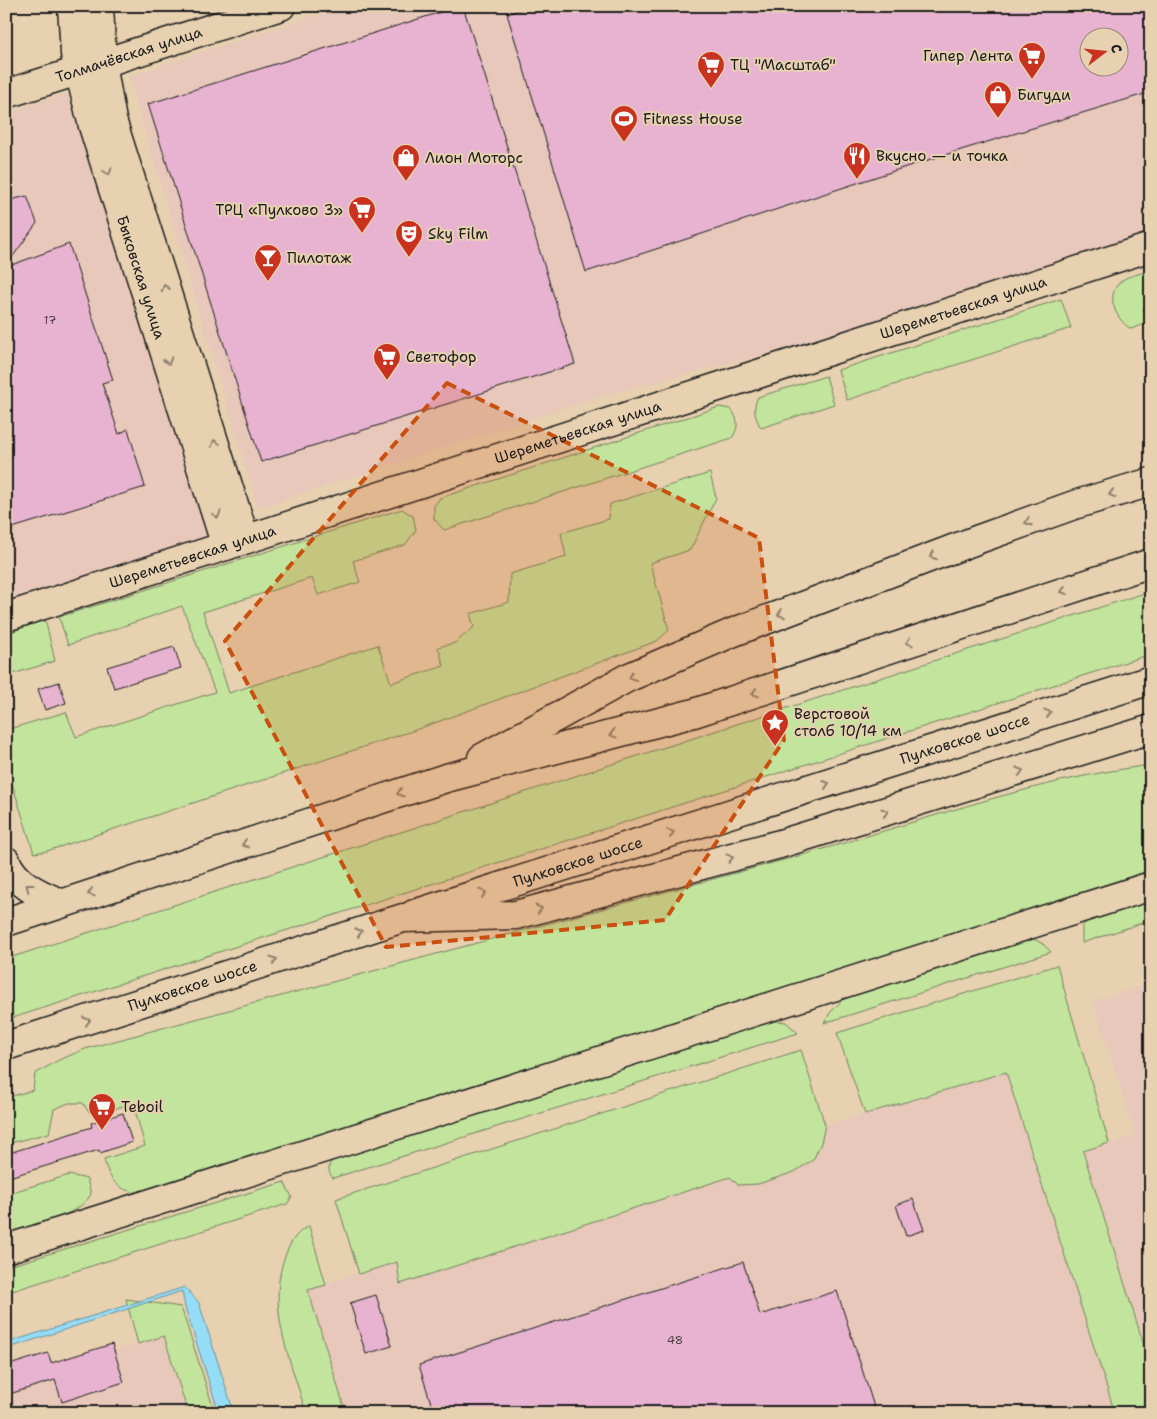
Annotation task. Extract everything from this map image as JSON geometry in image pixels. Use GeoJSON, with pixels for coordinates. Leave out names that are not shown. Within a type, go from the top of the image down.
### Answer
{"type":"FeatureCollection","features":[{"type":"Feature","properties":{"kind":"main road","name":"Быковская улица"},"geometry":{"type":"LineString","coordinates":[[72,6],[89,59]]}},
{"type":"Feature","properties":{"kind":"main road","name":"Быковская улица"},"geometry":{"type":"LineString","coordinates":[[99,6],[89,59],[93,126],[236,542]]}},
{"type":"Feature","properties":{"kind":"main road","name":"Толмачёвская улица"},"geometry":{"type":"LineString","coordinates":[[6,94],[224,6]]}},
{"type":"Feature","properties":{"kind":"main road","name":"Толмачёвская улица"},"geometry":{"type":"LineString","coordinates":[[6,76],[89,59],[281,6]]}},
{"type":"Feature","properties":{"kind":"main road","name":"Шереметьевская улица"},"geometry":{"type":"LineString","coordinates":[[6,616],[1151,247]]}},
{"type":"Feature","properties":{"kind":"main road"},"geometry":{"type":"LineString","coordinates":[[446,778],[627,678],[734,632],[979,539],[1074,505],[1151,482]]}},
{"type":"Feature","properties":{"kind":"main road"},"geometry":{"type":"LineString","coordinates":[[6,922],[446,778],[694,713],[1151,563]]}},
{"type":"Feature","properties":{"kind":"main road","name":"Пулковское шоссе"},"geometry":{"type":"LineString","coordinates":[[6,1046],[1151,680]]}},
{"type":"Feature","properties":{"kind":"main road"},"geometry":{"type":"LineString","coordinates":[[403,918],[516,914],[780,844],[1151,729]]}},
{"type":"Feature","properties":{"kind":"main road"},"geometry":{"type":"LineString","coordinates":[[1083,751],[1151,743]]}},
{"type":"Feature","properties":{"kind":"main road"},"geometry":{"type":"LineString","coordinates":[[6,861],[23,883],[37,894],[60,903]]}},
{"type":"Feature","properties":{"kind":"main road"},"geometry":{"type":"LineString","coordinates":[[6,1249],[1151,886]]}},
{"type":"Feature","properties":{"kind":"highlighted area"},"geometry":{"type":"Polygon","coordinates":[[[447,383],[759,538],[784,740],[665,920],[386,947],[225,641],[447,383]]]}},
{"type":"Feature","properties":{"kind":"shaded area"},"geometry":{"type":"Polygon","coordinates":[[[344,6],[1151,6],[1151,239],[942,308],[599,397],[258,508],[128,76],[344,6]]]}},
{"type":"Feature","properties":{"kind":"shaded area"},"geometry":{"type":"Polygon","coordinates":[[[72,92],[224,550],[6,615],[6,113],[72,92]]]}},
{"type":"Feature","properties":{"kind":"shaded area"},"geometry":{"type":"Polygon","coordinates":[[[1151,983],[1151,1368],[1083,1151],[1135,1136],[1093,1001],[1151,983]]]}},
{"type":"Feature","properties":{"kind":"shaded area"},"geometry":{"type":"Polygon","coordinates":[[[1006,1071],[1115,1413],[346,1413],[308,1289],[806,1131],[1006,1071]]]}},
{"type":"Feature","properties":{"kind":"shaded area"},"geometry":{"type":"Polygon","coordinates":[[[164,1336],[188,1413],[6,1413],[6,1366],[48,1353],[52,1363],[115,1351],[164,1336]]]}},
{"type":"Feature","properties":{"kind":"green space"},"geometry":{"type":"Polygon","coordinates":[[[1151,271],[1151,306],[1143,309],[1148,323],[1131,329],[1125,325],[1116,312],[1113,298],[1114,291],[1124,279],[1151,271]]]}},
{"type":"Feature","properties":{"kind":"green space"},"geometry":{"type":"Polygon","coordinates":[[[1061,299],[1071,328],[847,400],[838,370],[1061,299]]]}},
{"type":"Feature","properties":{"kind":"green space"},"geometry":{"type":"Polygon","coordinates":[[[826,376],[834,404],[761,428],[755,413],[758,397],[826,376]]]}},
{"type":"Feature","properties":{"kind":"green space"},"geometry":{"type":"Polygon","coordinates":[[[719,407],[731,409],[736,417],[737,427],[732,438],[444,530],[434,519],[434,506],[440,498],[719,407]]]}},
{"type":"Feature","properties":{"kind":"green space"},"geometry":{"type":"Polygon","coordinates":[[[710,473],[716,498],[690,550],[650,563],[669,630],[657,641],[418,729],[47,851],[34,853],[6,764],[6,730],[66,712],[76,737],[215,692],[182,606],[68,645],[59,617],[402,509],[413,516],[416,530],[405,545],[353,561],[360,582],[318,595],[312,578],[203,612],[229,693],[378,645],[391,683],[444,666],[438,647],[455,643],[474,627],[470,614],[509,602],[510,574],[566,557],[561,533],[609,519],[610,504],[710,473]]]}},
{"type":"Feature","properties":{"kind":"green space"},"geometry":{"type":"Polygon","coordinates":[[[1151,591],[1151,654],[6,1020],[6,959],[1151,591]]]}},
{"type":"Feature","properties":{"kind":"green space"},"geometry":{"type":"Polygon","coordinates":[[[45,619],[55,661],[6,676],[6,634],[45,619]]]}},
{"type":"Feature","properties":{"kind":"green space"},"geometry":{"type":"Polygon","coordinates":[[[1151,765],[1151,870],[139,1194],[125,1190],[116,1183],[106,1167],[104,1159],[145,1146],[133,1103],[94,1115],[88,1111],[83,1103],[69,1103],[54,1109],[49,1133],[6,1144],[6,1098],[33,1090],[35,1074],[57,1061],[85,1049],[791,858],[1014,793],[1060,781],[1151,765]]]}},
{"type":"Feature","properties":{"kind":"green space"},"geometry":{"type":"Polygon","coordinates":[[[1151,900],[1151,920],[1082,943],[1082,926],[1088,921],[1151,900]]]}},
{"type":"Feature","properties":{"kind":"green space"},"geometry":{"type":"Polygon","coordinates":[[[1034,939],[1051,952],[824,1023],[830,1013],[843,999],[1034,939]]]}},
{"type":"Feature","properties":{"kind":"green space"},"geometry":{"type":"Polygon","coordinates":[[[1057,965],[1109,1143],[1083,1151],[1151,1368],[1151,1413],[1115,1413],[1006,1072],[865,1114],[837,1033],[1057,965]]]}},
{"type":"Feature","properties":{"kind":"green space"},"geometry":{"type":"Polygon","coordinates":[[[766,1020],[786,1022],[798,1033],[333,1178],[329,1170],[334,1156],[766,1020]]]}},
{"type":"Feature","properties":{"kind":"green space"},"geometry":{"type":"Polygon","coordinates":[[[801,1050],[825,1125],[821,1143],[813,1160],[794,1172],[758,1184],[738,1185],[730,1177],[400,1284],[397,1262],[359,1274],[336,1199],[801,1050]]]}},
{"type":"Feature","properties":{"kind":"green space"},"geometry":{"type":"Polygon","coordinates":[[[69,1175],[87,1179],[91,1194],[85,1202],[76,1209],[53,1219],[6,1233],[6,1194],[69,1175]]]}},
{"type":"Feature","properties":{"kind":"green space"},"geometry":{"type":"Polygon","coordinates":[[[284,1182],[292,1197],[287,1204],[6,1293],[6,1267],[284,1182]]]}},
{"type":"Feature","properties":{"kind":"green space"},"geometry":{"type":"Polygon","coordinates":[[[309,1226],[326,1285],[308,1290],[346,1413],[306,1413],[282,1332],[278,1292],[281,1271],[291,1243],[299,1233],[309,1226]]]}},
{"type":"Feature","properties":{"kind":"green space"},"geometry":{"type":"Polygon","coordinates":[[[126,1299],[181,1307],[215,1413],[188,1413],[164,1336],[138,1344],[126,1299]]]}},
{"type":"Feature","properties":{"kind":"water"},"geometry":{"type":"Polygon","coordinates":[[[185,1287],[199,1303],[234,1413],[219,1413],[185,1307],[182,1291],[6,1349],[6,1343],[185,1287]]]}},
{"type":"Feature","properties":{"kind":"building","name":"ТРЦ «Пулково 3»"},"geometry":{"type":"Polygon","coordinates":[[[463,6],[575,364],[261,462],[148,104],[463,6]]]}},
{"type":"Feature","properties":{"kind":"building","name":"ТЦ \"Масштаб\""},"geometry":{"type":"Polygon","coordinates":[[[532,6],[1151,6],[1151,92],[915,164],[586,272],[507,14],[532,6]]]}},
{"type":"Feature","properties":{"kind":"building"},"geometry":{"type":"Polygon","coordinates":[[[27,196],[37,223],[6,266],[6,201],[27,196]]]}},
{"type":"Feature","properties":{"kind":"building"},"geometry":{"type":"Polygon","coordinates":[[[69,244],[113,380],[102,383],[119,434],[128,429],[145,487],[6,530],[6,267],[69,244]]]}},
{"type":"Feature","properties":{"kind":"building"},"geometry":{"type":"Polygon","coordinates":[[[174,647],[181,668],[114,688],[107,667],[174,647]]]}},
{"type":"Feature","properties":{"kind":"building"},"geometry":{"type":"Polygon","coordinates":[[[59,682],[66,703],[45,710],[38,689],[59,682]]]}},
{"type":"Feature","properties":{"kind":"building"},"geometry":{"type":"Polygon","coordinates":[[[123,1113],[132,1142],[100,1153],[99,1150],[6,1178],[6,1154],[92,1127],[91,1123],[123,1113]]]}},
{"type":"Feature","properties":{"kind":"building"},"geometry":{"type":"Polygon","coordinates":[[[913,1199],[924,1230],[906,1236],[896,1205],[913,1199]]]}},
{"type":"Feature","properties":{"kind":"building"},"geometry":{"type":"Polygon","coordinates":[[[743,1262],[760,1315],[837,1291],[876,1413],[434,1413],[419,1365],[743,1262]]]}},
{"type":"Feature","properties":{"kind":"building"},"geometry":{"type":"Polygon","coordinates":[[[376,1295],[392,1346],[366,1354],[350,1303],[376,1295]]]}},
{"type":"Feature","properties":{"kind":"building"},"geometry":{"type":"Polygon","coordinates":[[[112,1344],[124,1382],[62,1402],[55,1380],[6,1395],[6,1366],[48,1353],[51,1363],[112,1344]]]}},
{"type":"Feature","properties":{"kind":"place","name":"Гипер Лента"},"geometry":{"type":"Point","coordinates":[1032,80]}},
{"type":"Feature","properties":{"kind":"place","name":"ТЦ \"Масштаб\""},"geometry":{"type":"Point","coordinates":[711,89]}},
{"type":"Feature","properties":{"kind":"place","name":"Бигуди"},"geometry":{"type":"Point","coordinates":[998,119]}},
{"type":"Feature","properties":{"kind":"place","name":"Fitness House"},"geometry":{"type":"Point","coordinates":[624,143]}},
{"type":"Feature","properties":{"kind":"place","name":"Вкусно — и точка"},"geometry":{"type":"Point","coordinates":[857,180]}},
{"type":"Feature","properties":{"kind":"place","name":"Лион Моторс"},"geometry":{"type":"Point","coordinates":[406,182]}},
{"type":"Feature","properties":{"kind":"place","name":"ТРЦ «Пулково 3»"},"geometry":{"type":"Point","coordinates":[362,234]}},
{"type":"Feature","properties":{"kind":"place","name":"Sky Film"},"geometry":{"type":"Point","coordinates":[409,258]}},
{"type":"Feature","properties":{"kind":"place","name":"Пилотаж"},"geometry":{"type":"Point","coordinates":[268,282]}},
{"type":"Feature","properties":{"kind":"place","name":"Светофор"},"geometry":{"type":"Point","coordinates":[387,381]}},
{"type":"Feature","properties":{"kind":"place","name":"Верстовой столб 10/14 км"},"geometry":{"type":"Point","coordinates":[775,747]}},
{"type":"Feature","properties":{"kind":"place","name":"Teboil"},"geometry":{"type":"Point","coordinates":[102,1131]}}]}
